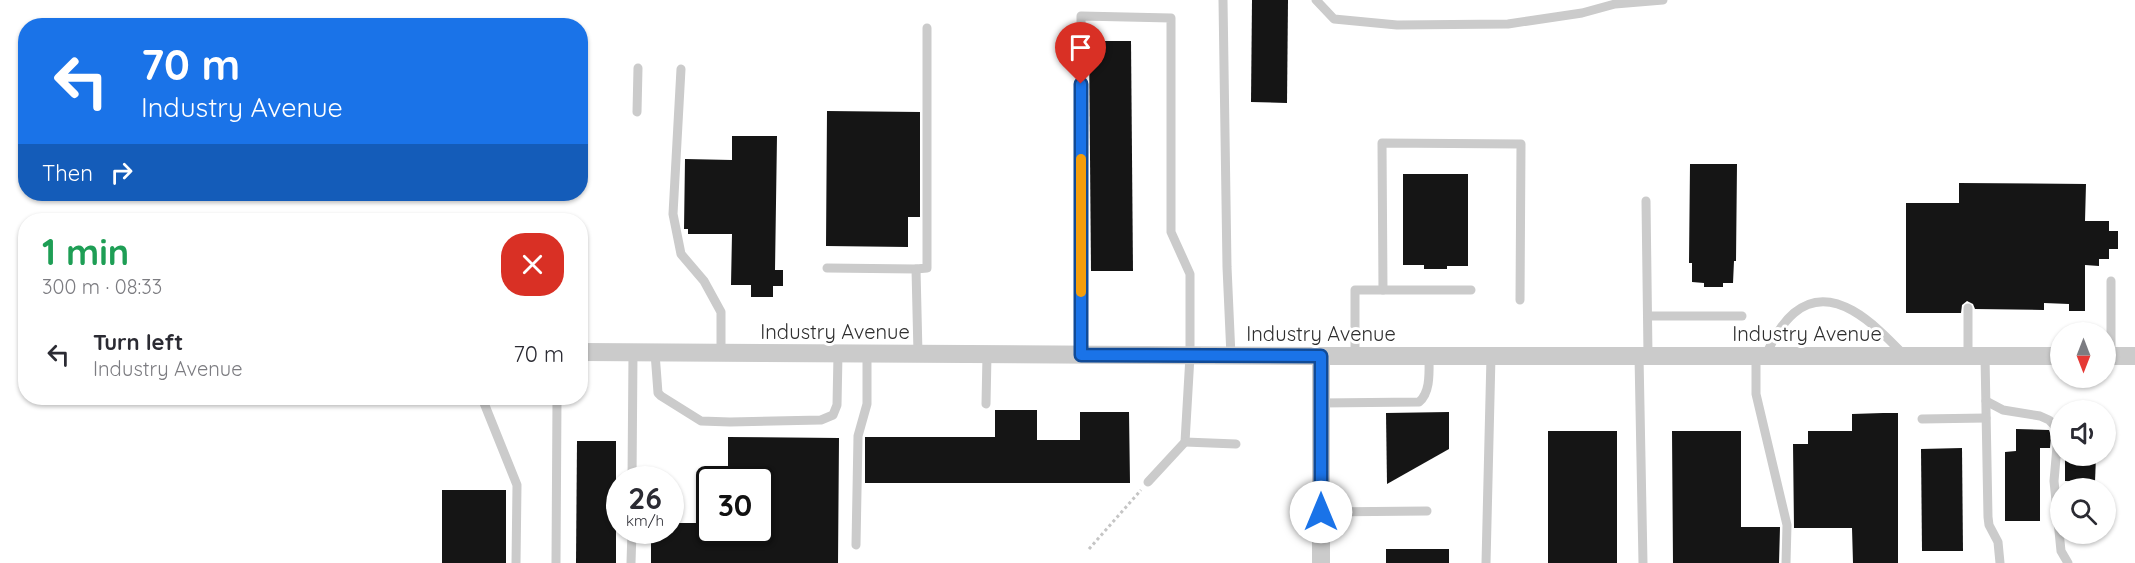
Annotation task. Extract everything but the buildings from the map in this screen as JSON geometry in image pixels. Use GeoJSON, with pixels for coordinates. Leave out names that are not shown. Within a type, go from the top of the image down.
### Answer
{"type":"FeatureCollection","features":[{"type":"Feature","properties":{"kind":"street","name":"Industry Avenue"},"geometry":{"type":"LineString","coordinates":[[588,352],[1190,356],[2050,356]]}},
{"type":"Feature","properties":{"kind":"street"},"geometry":{"type":"LineString","coordinates":[[1321,356],[1322,563]]}},
{"type":"Feature","properties":{"kind":"street"},"geometry":{"type":"LineString","coordinates":[[2116,356],[2135,356]]}},
{"type":"Feature","properties":{"kind":"lane"},"geometry":{"type":"LineString","coordinates":[[1223,0],[1227,267],[1232,356]]}},
{"type":"Feature","properties":{"kind":"lane"},"geometry":{"type":"LineString","coordinates":[[1316,0],[1334,19],[1397,25],[1508,24],[1582,13],[1614,2],[1664,0]]}},
{"type":"Feature","properties":{"kind":"lane"},"geometry":{"type":"LineString","coordinates":[[1081,355],[1082,16],[1171,18],[1171,232],[1190,274],[1190,356],[1185,442],[1148,482]]}},
{"type":"Feature","properties":{"kind":"lane"},"geometry":{"type":"LineString","coordinates":[[827,268],[927,268],[927,28]]}},
{"type":"Feature","properties":{"kind":"lane"},"geometry":{"type":"LineString","coordinates":[[637,112],[638,68]]}},
{"type":"Feature","properties":{"kind":"lane"},"geometry":{"type":"LineString","coordinates":[[681,69],[673,214],[681,254],[704,281],[721,312],[721,353]]}},
{"type":"Feature","properties":{"kind":"lane"},"geometry":{"type":"LineString","coordinates":[[1383,290],[1382,143],[1521,144],[1520,300]]}},
{"type":"Feature","properties":{"kind":"lane"},"geometry":{"type":"LineString","coordinates":[[1643,563],[1643,356],[1648,316],[1646,201]]}},
{"type":"Feature","properties":{"kind":"lane"},"geometry":{"type":"LineString","coordinates":[[916,269],[918,354]]}},
{"type":"Feature","properties":{"kind":"lane"},"geometry":{"type":"LineString","coordinates":[[2110,322],[2111,281]]}},
{"type":"Feature","properties":{"kind":"lane"},"geometry":{"type":"LineString","coordinates":[[1355,356],[1355,290],[1471,290]]}},
{"type":"Feature","properties":{"kind":"lane"},"geometry":{"type":"LineString","coordinates":[[1786,563],[1787,525],[1756,394],[1760,356],[1793,314],[1808,304],[1824,301],[1840,304],[1858,314],[1881,330],[1906,356]]}},
{"type":"Feature","properties":{"kind":"lane"},"geometry":{"type":"LineString","coordinates":[[1968,308],[1986,401],[1988,517],[1989,525],[1998,542],[2000,563]]}},
{"type":"Feature","properties":{"kind":"lane"},"geometry":{"type":"LineString","coordinates":[[1648,316],[1742,316]]}},
{"type":"Feature","properties":{"kind":"lane"},"geometry":{"type":"LineString","coordinates":[[632,466],[633,353]]}},
{"type":"Feature","properties":{"kind":"lane"},"geometry":{"type":"LineString","coordinates":[[655,353],[660,396],[701,420],[730,422],[821,420],[833,415],[837,405],[838,354]]}},
{"type":"Feature","properties":{"kind":"lane"},"geometry":{"type":"LineString","coordinates":[[856,545],[858,436],[867,404],[867,354]]}},
{"type":"Feature","properties":{"kind":"lane"},"geometry":{"type":"LineString","coordinates":[[986,404],[987,355]]}},
{"type":"Feature","properties":{"kind":"lane"},"geometry":{"type":"LineString","coordinates":[[1321,403],[1419,402],[1424,397],[1428,382],[1429,356]]}},
{"type":"Feature","properties":{"kind":"lane"},"geometry":{"type":"LineString","coordinates":[[1486,563],[1491,356]]}},
{"type":"Feature","properties":{"kind":"lane"},"geometry":{"type":"LineString","coordinates":[[1986,401],[2003,410],[2049,420],[2055,426],[2058,435],[2055,493],[2061,551],[2068,563]]}},
{"type":"Feature","properties":{"kind":"lane"},"geometry":{"type":"LineString","coordinates":[[485,405],[517,485],[516,563]]}},
{"type":"Feature","properties":{"kind":"lane"},"geometry":{"type":"LineString","coordinates":[[556,563],[557,405]]}},
{"type":"Feature","properties":{"kind":"lane"},"geometry":{"type":"LineString","coordinates":[[1922,419],[1986,418]]}},
{"type":"Feature","properties":{"kind":"lane"},"geometry":{"type":"LineString","coordinates":[[1185,442],[1236,444]]}},
{"type":"Feature","properties":{"kind":"lane"},"geometry":{"type":"LineString","coordinates":[[1321,512],[1427,511]]}},
{"type":"Feature","properties":{"kind":"lane"},"geometry":{"type":"LineString","coordinates":[[631,563],[632,544]]}},
{"type":"Feature","properties":{"kind":"path"},"geometry":{"type":"LineString","coordinates":[[1089,549],[1148,482]]}},
{"type":"Feature","properties":{"kind":"slow traffic"},"geometry":{"type":"LineString","coordinates":[[1081,159],[1081,292]]}},
{"type":"Feature","properties":{"kind":"route"},"geometry":{"type":"LineString","coordinates":[[1081,84],[1081,355],[1321,356],[1321,512]]}}]}
